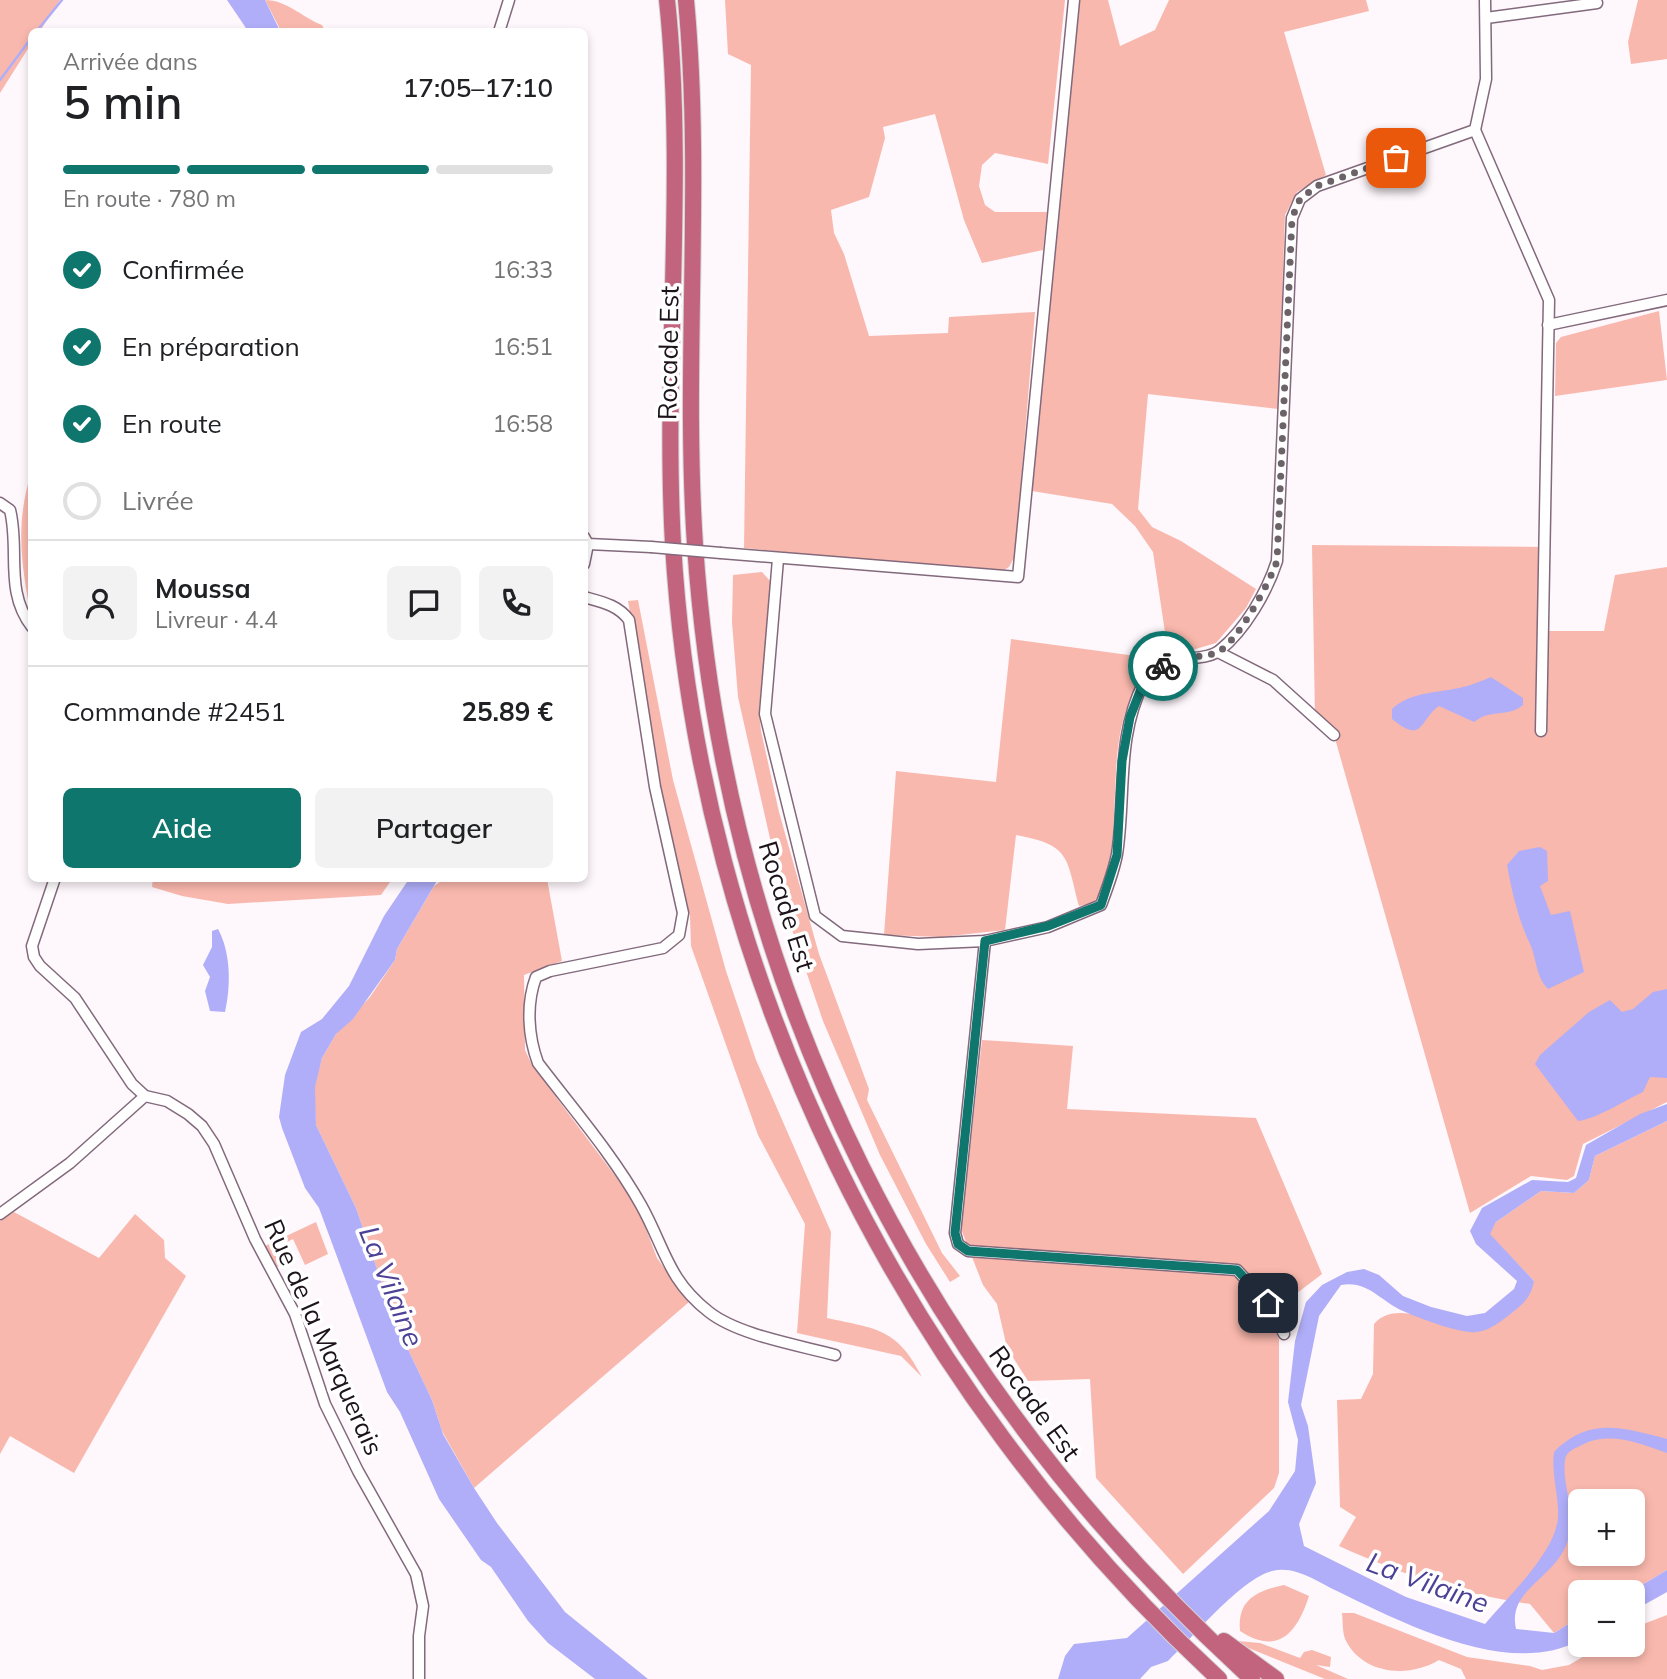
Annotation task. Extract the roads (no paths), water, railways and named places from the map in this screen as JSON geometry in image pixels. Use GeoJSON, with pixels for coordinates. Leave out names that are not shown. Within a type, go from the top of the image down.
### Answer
{"type":"FeatureCollection","features":[{"type":"Feature","properties":{"kind":"highway","name":"Rocade Est"},"geometry":{"type":"LineString","coordinates":[[667,0],[675,141],[670,426],[673,540],[685,663],[706,785],[737,908],[795,1073],[870,1231],[957,1375],[1007,1446],[1075,1531],[1188,1650],[1201,1670],[1219,1679]]}},
{"type":"Feature","properties":{"kind":"highway","name":"Rocade Est"},"geometry":{"type":"LineString","coordinates":[[686,0],[695,144],[691,425],[695,541],[706,660],[730,792],[777,963],[831,1103],[890,1222],[975,1363],[1026,1434],[1157,1583],[1220,1644]]}},
{"type":"Feature","properties":{"kind":"highway"},"geometry":{"type":"LineString","coordinates":[[1220,1644],[1252,1679]]}},
{"type":"Feature","properties":{"kind":"highway"},"geometry":{"type":"LineString","coordinates":[[1220,1644],[1276,1679]]}},
{"type":"Feature","properties":{"kind":"street"},"geometry":{"type":"LineString","coordinates":[[500,28],[509,0]]}},
{"type":"Feature","properties":{"kind":"street"},"geometry":{"type":"LineString","coordinates":[[588,541],[1017,577],[1074,0]]}},
{"type":"Feature","properties":{"kind":"street"},"geometry":{"type":"LineString","coordinates":[[1485,0],[1486,79],[1475,130],[1549,300],[1541,731]]}},
{"type":"Feature","properties":{"kind":"street"},"geometry":{"type":"LineString","coordinates":[[1486,18],[1597,3]]}},
{"type":"Feature","properties":{"kind":"street"},"geometry":{"type":"LineString","coordinates":[[1218,652],[1241,626],[1270,582],[1277,561],[1292,218],[1300,199],[1317,186],[1475,130]]}},
{"type":"Feature","properties":{"kind":"street"},"geometry":{"type":"LineString","coordinates":[[1548,326],[1667,300]]}},
{"type":"Feature","properties":{"kind":"street"},"geometry":{"type":"LineString","coordinates":[[0,503],[10,510],[15,592],[18,606],[28,621]]}},
{"type":"Feature","properties":{"kind":"street"},"geometry":{"type":"LineString","coordinates":[[778,559],[765,714],[815,916],[842,936],[918,944],[985,941],[1048,926],[1101,905],[1117,855],[1122,761],[1130,717],[1145,679],[1169,661],[1218,652],[1273,680],[1334,734]]}},
{"type":"Feature","properties":{"kind":"street"},"geometry":{"type":"LineString","coordinates":[[588,598],[623,611],[629,620],[655,787],[683,913],[679,935],[663,948],[550,971],[536,977],[529,1012],[532,1048],[538,1063],[614,1163],[641,1205],[671,1271],[689,1294],[711,1314],[734,1325],[835,1355]]}},
{"type":"Feature","properties":{"kind":"street","name":"Rue de la Marquerais"},"geometry":{"type":"LineString","coordinates":[[54,882],[32,946],[34,957],[75,998],[132,1084],[145,1096],[167,1101],[202,1126],[295,1314],[326,1404],[358,1471],[416,1574],[423,1606],[419,1636],[419,1679]]}},
{"type":"Feature","properties":{"kind":"street"},"geometry":{"type":"LineString","coordinates":[[985,941],[955,1233],[958,1244],[968,1251],[1237,1270],[1268,1303],[1284,1334]]}},
{"type":"Feature","properties":{"kind":"street"},"geometry":{"type":"LineString","coordinates":[[0,1214],[70,1163],[145,1096]]}},
{"type":"Feature","properties":{"kind":"water"},"geometry":{"type":"Polygon","coordinates":[[[227,0],[265,0],[279,28],[246,28],[227,0]]]}},
{"type":"Feature","properties":{"kind":"water"},"geometry":{"type":"Polygon","coordinates":[[[1491,677],[1523,698],[1523,705],[1511,711],[1487,715],[1474,722],[1439,706],[1416,730],[1410,730],[1392,719],[1392,709],[1407,699],[1463,687],[1491,677]]]}},
{"type":"Feature","properties":{"kind":"water"},"geometry":{"type":"Polygon","coordinates":[[[1540,847],[1547,851],[1548,881],[1540,886],[1551,915],[1570,911],[1584,972],[1548,989],[1538,973],[1513,895],[1507,865],[1519,851],[1540,847]]]}},
{"type":"Feature","properties":{"kind":"water","name":"La Vilaine"},"geometry":{"type":"Polygon","coordinates":[[[407,882],[436,882],[397,949],[395,960],[353,1019],[336,1034],[322,1058],[315,1087],[316,1125],[356,1208],[396,1324],[432,1400],[443,1434],[474,1488],[497,1523],[565,1612],[648,1679],[595,1679],[548,1643],[528,1621],[491,1567],[481,1560],[439,1499],[400,1412],[387,1392],[319,1208],[305,1188],[282,1128],[279,1117],[285,1075],[301,1032],[322,1019],[349,986],[384,916],[407,882]]]}},
{"type":"Feature","properties":{"kind":"water"},"geometry":{"type":"Polygon","coordinates":[[[218,929],[229,970],[225,1012],[210,1011],[205,991],[210,977],[203,965],[212,947],[212,931],[218,929]]]}},
{"type":"Feature","properties":{"kind":"water"},"geometry":{"type":"Polygon","coordinates":[[[1667,989],[1667,1078],[1650,1077],[1643,1092],[1578,1121],[1535,1064],[1540,1055],[1589,1012],[1610,1000],[1622,1012],[1633,1009],[1653,992],[1667,989]]]}},
{"type":"Feature","properties":{"kind":"water"},"geometry":{"type":"Polygon","coordinates":[[[1667,1104],[1667,1121],[1595,1156],[1589,1180],[1574,1193],[1541,1191],[1496,1222],[1490,1234],[1534,1281],[1525,1301],[1514,1311],[1494,1326],[1469,1332],[1403,1311],[1366,1288],[1341,1285],[1319,1316],[1301,1405],[1308,1426],[1316,1483],[1299,1524],[1304,1546],[1406,1597],[1485,1624],[1529,1574],[1549,1545],[1555,1531],[1558,1509],[1554,1452],[1567,1441],[1594,1429],[1636,1431],[1667,1439],[1667,1453],[1623,1440],[1601,1439],[1575,1448],[1566,1457],[1567,1542],[1554,1564],[1523,1597],[1517,1606],[1515,1617],[1516,1629],[1554,1633],[1568,1624],[1568,1644],[1552,1650],[1522,1653],[1490,1650],[1457,1642],[1393,1618],[1306,1575],[1281,1570],[1260,1576],[1246,1585],[1168,1661],[1151,1667],[1140,1679],[1058,1679],[1065,1656],[1074,1644],[1127,1638],[1269,1511],[1295,1471],[1298,1440],[1288,1402],[1295,1341],[1306,1302],[1322,1285],[1347,1272],[1364,1269],[1379,1275],[1403,1296],[1431,1307],[1467,1316],[1485,1313],[1514,1289],[1517,1281],[1476,1244],[1470,1231],[1482,1208],[1532,1180],[1568,1182],[1576,1178],[1586,1145],[1640,1114],[1667,1104]]]}},
{"type":"Feature","properties":{"kind":"water"},"geometry":{"type":"Polygon","coordinates":[[[1667,1570],[1667,1592],[1645,1604],[1645,1583],[1667,1570]]]}},
{"type":"Feature","properties":{"kind":"waterway"},"geometry":{"type":"LineString","coordinates":[[39,28],[62,0]]}},
{"type":"Feature","properties":{"kind":"waterway"},"geometry":{"type":"LineString","coordinates":[[0,80],[28,42]]}}]}
